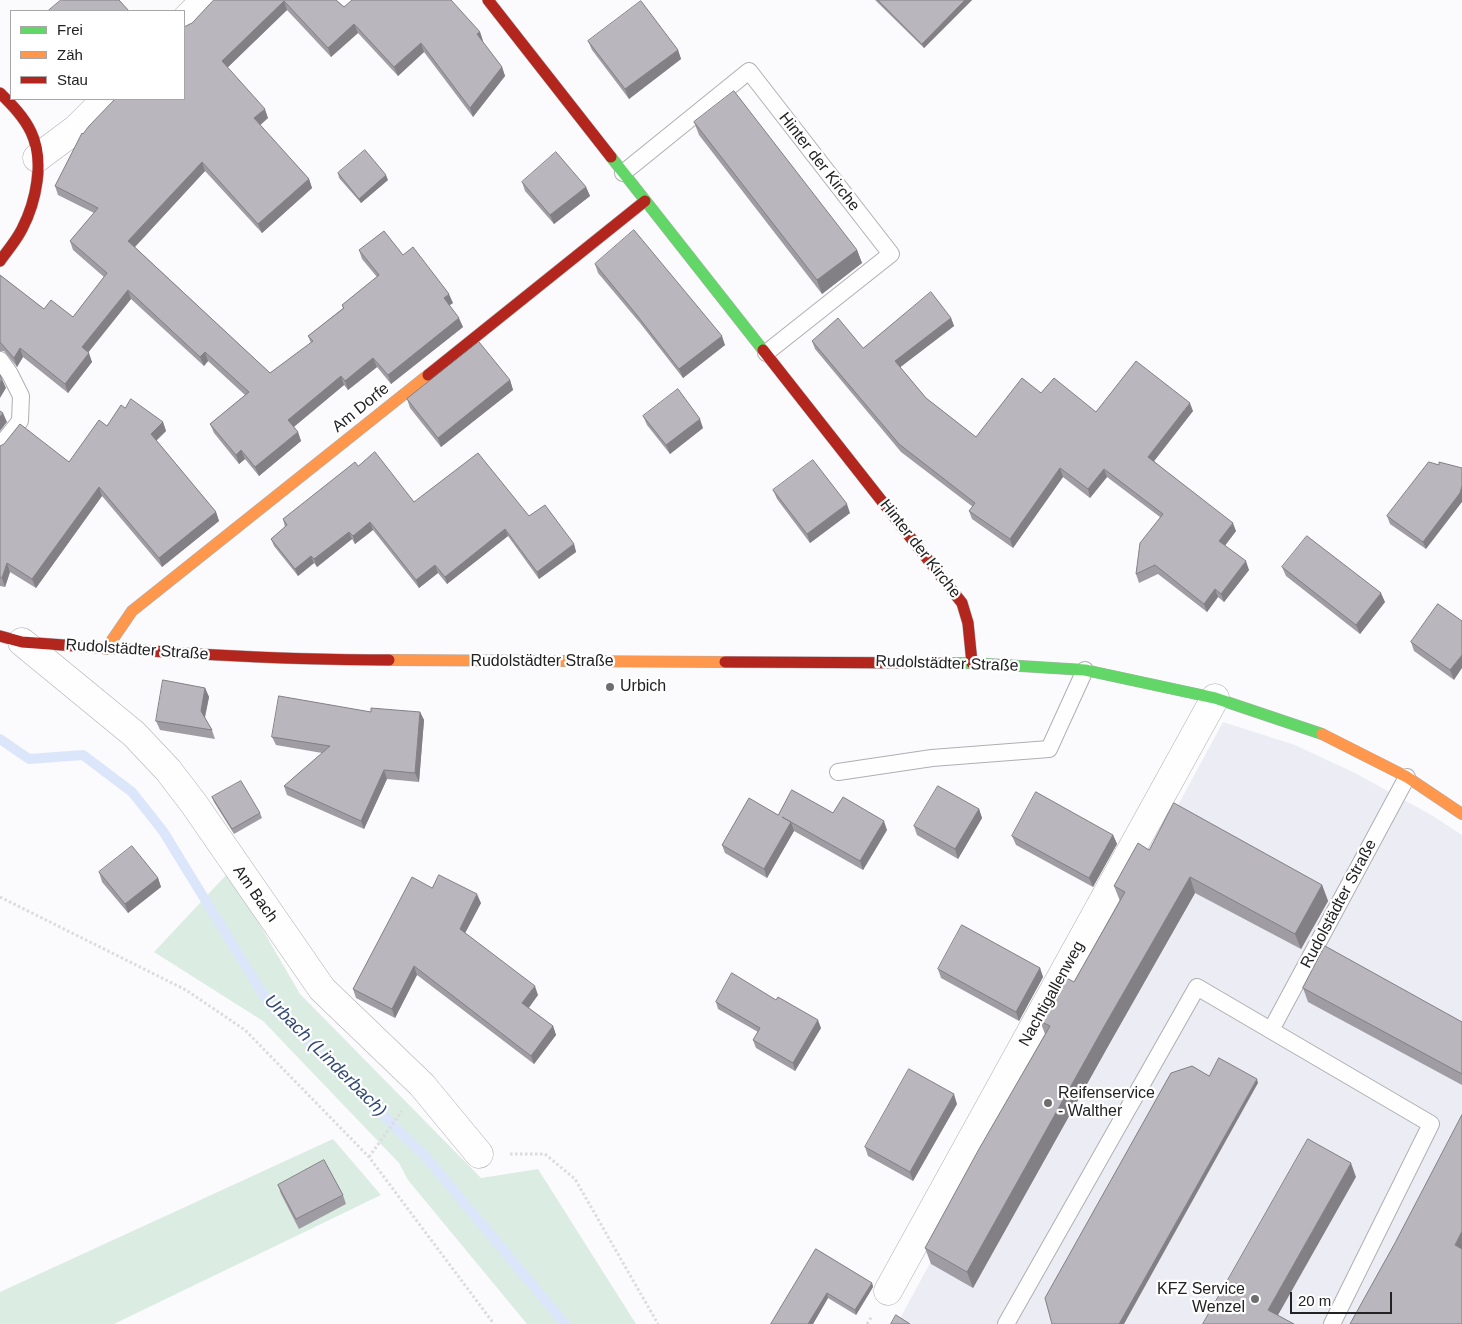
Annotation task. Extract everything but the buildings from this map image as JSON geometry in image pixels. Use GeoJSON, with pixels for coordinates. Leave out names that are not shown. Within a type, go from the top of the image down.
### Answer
{"type":"FeatureCollection","features":[{"type":"Feature","properties":{"kind":"street"},"geometry":{"type":"LineString","coordinates":[[185,20],[205,0]]}},
{"type":"Feature","properties":{"kind":"street","name":"Hinter der Kirche"},"geometry":{"type":"LineString","coordinates":[[488,0],[962,603],[968,623],[972,663]]}},
{"type":"Feature","properties":{"kind":"street"},"geometry":{"type":"LineString","coordinates":[[0,94],[14,107],[33,134],[37,158],[37,182],[32,202],[21,230],[0,261]]}},
{"type":"Feature","properties":{"kind":"street"},"geometry":{"type":"LineString","coordinates":[[37,158],[76,129],[105,100]]}},
{"type":"Feature","properties":{"kind":"street","name":"Am Dorfe"},"geometry":{"type":"LineString","coordinates":[[106,649],[132,611],[645,201]]}},
{"type":"Feature","properties":{"kind":"street","name":"Rudolstädter Straße"},"geometry":{"type":"LineString","coordinates":[[11,639],[106,649],[301,660],[972,663],[1085,670],[1215,698],[1314,730],[1407,777],[1462,814]]}},
{"type":"Feature","properties":{"kind":"street","name":"Am Bach"},"geometry":{"type":"LineString","coordinates":[[11,639],[134,734],[168,770],[194,804],[322,989],[422,1085],[479,1154]]}},
{"type":"Feature","properties":{"kind":"street","name":"Nachtigallenweg"},"geometry":{"type":"LineString","coordinates":[[888,1291],[1215,698]]}},
{"type":"Feature","properties":{"kind":"lane","name":"Hinter der Kirche"},"geometry":{"type":"LineString","coordinates":[[623,173],[750,71],[891,254],[766,353]]}},
{"type":"Feature","properties":{"kind":"lane"},"geometry":{"type":"LineString","coordinates":[[0,360],[10,374],[21,396],[20,421],[0,446]]}},
{"type":"Feature","properties":{"kind":"lane"},"geometry":{"type":"LineString","coordinates":[[838,772],[932,758],[1050,749],[1085,670]]}},
{"type":"Feature","properties":{"kind":"lane","name":"Rudolstädter Straße"},"geometry":{"type":"LineString","coordinates":[[1271,1030],[1407,777]]}},
{"type":"Feature","properties":{"kind":"lane"},"geometry":{"type":"LineString","coordinates":[[1006,1324],[1197,987],[1431,1124],[1332,1324]]}},
{"type":"Feature","properties":{"kind":"path"},"geometry":{"type":"LineString","coordinates":[[0,897],[186,990],[245,1030],[369,1157],[494,1324]]}},
{"type":"Feature","properties":{"kind":"path"},"geometry":{"type":"LineString","coordinates":[[369,1157],[404,1108]]}},
{"type":"Feature","properties":{"kind":"path"},"geometry":{"type":"LineString","coordinates":[[479,1154],[545,1154],[575,1179],[658,1324]]}},
{"type":"Feature","properties":{"kind":"shaded area"},"geometry":{"type":"Polygon","coordinates":[[[1223,722],[1295,745],[1355,773],[1433,816],[1462,835],[1462,1324],[897,1324],[1223,722]]]}},
{"type":"Feature","properties":{"kind":"shaded area"},"geometry":{"type":"Polygon","coordinates":[[[229,872],[300,994],[481,1178],[538,1169],[636,1324],[527,1324],[408,1180],[399,1163],[263,1021],[154,952],[229,872]]]}},
{"type":"Feature","properties":{"kind":"shaded area"},"geometry":{"type":"Polygon","coordinates":[[[333,1139],[381,1195],[114,1324],[0,1324],[0,1292],[333,1139]]]}},
{"type":"Feature","properties":{"kind":"waterway","name":"Urbach (Linderbach)"},"geometry":{"type":"LineString","coordinates":[[0,739],[29,759],[83,755],[132,792],[163,831],[269,1004],[426,1157],[565,1324]]}},
{"type":"Feature","properties":{"kind":"traffic: fast"},"geometry":{"type":"LineString","coordinates":[[611,157],[763,350]]}},
{"type":"Feature","properties":{"kind":"traffic: fast"},"geometry":{"type":"LineString","coordinates":[[937,663],[972,663],[1085,670],[1215,698],[1322,734]]}},
{"type":"Feature","properties":{"kind":"traffic: slow"},"geometry":{"type":"LineString","coordinates":[[106,649],[132,611],[428,375]]}},
{"type":"Feature","properties":{"kind":"traffic: slow"},"geometry":{"type":"LineString","coordinates":[[389,660],[725,662]]}},
{"type":"Feature","properties":{"kind":"traffic: slow"},"geometry":{"type":"LineString","coordinates":[[1322,734],[1407,777],[1462,814]]}},
{"type":"Feature","properties":{"kind":"traffic: jam"},"geometry":{"type":"LineString","coordinates":[[488,0],[611,157]]}},
{"type":"Feature","properties":{"kind":"traffic: jam"},"geometry":{"type":"LineString","coordinates":[[0,93],[21,116],[31,132],[35,143],[38,168],[35,194],[27,218],[17,238],[0,261]]}},
{"type":"Feature","properties":{"kind":"traffic: jam"},"geometry":{"type":"LineString","coordinates":[[428,375],[645,201]]}},
{"type":"Feature","properties":{"kind":"traffic: jam"},"geometry":{"type":"LineString","coordinates":[[763,350],[962,603],[968,623],[972,663]]}},
{"type":"Feature","properties":{"kind":"traffic: jam"},"geometry":{"type":"LineString","coordinates":[[0,636],[22,642],[159,652],[251,657],[389,660]]}},
{"type":"Feature","properties":{"kind":"traffic: jam"},"geometry":{"type":"LineString","coordinates":[[725,662],[937,663]]}},
{"type":"Feature","properties":{"kind":"place","name":"Urbich"},"geometry":{"type":"Point","coordinates":[610,687]}},
{"type":"Feature","properties":{"kind":"place","name":"Reifenservice - Walther"},"geometry":{"type":"Point","coordinates":[1048,1103]}},
{"type":"Feature","properties":{"kind":"place","name":"KFZ Service Wenzel"},"geometry":{"type":"Point","coordinates":[1255,1299]}}]}
